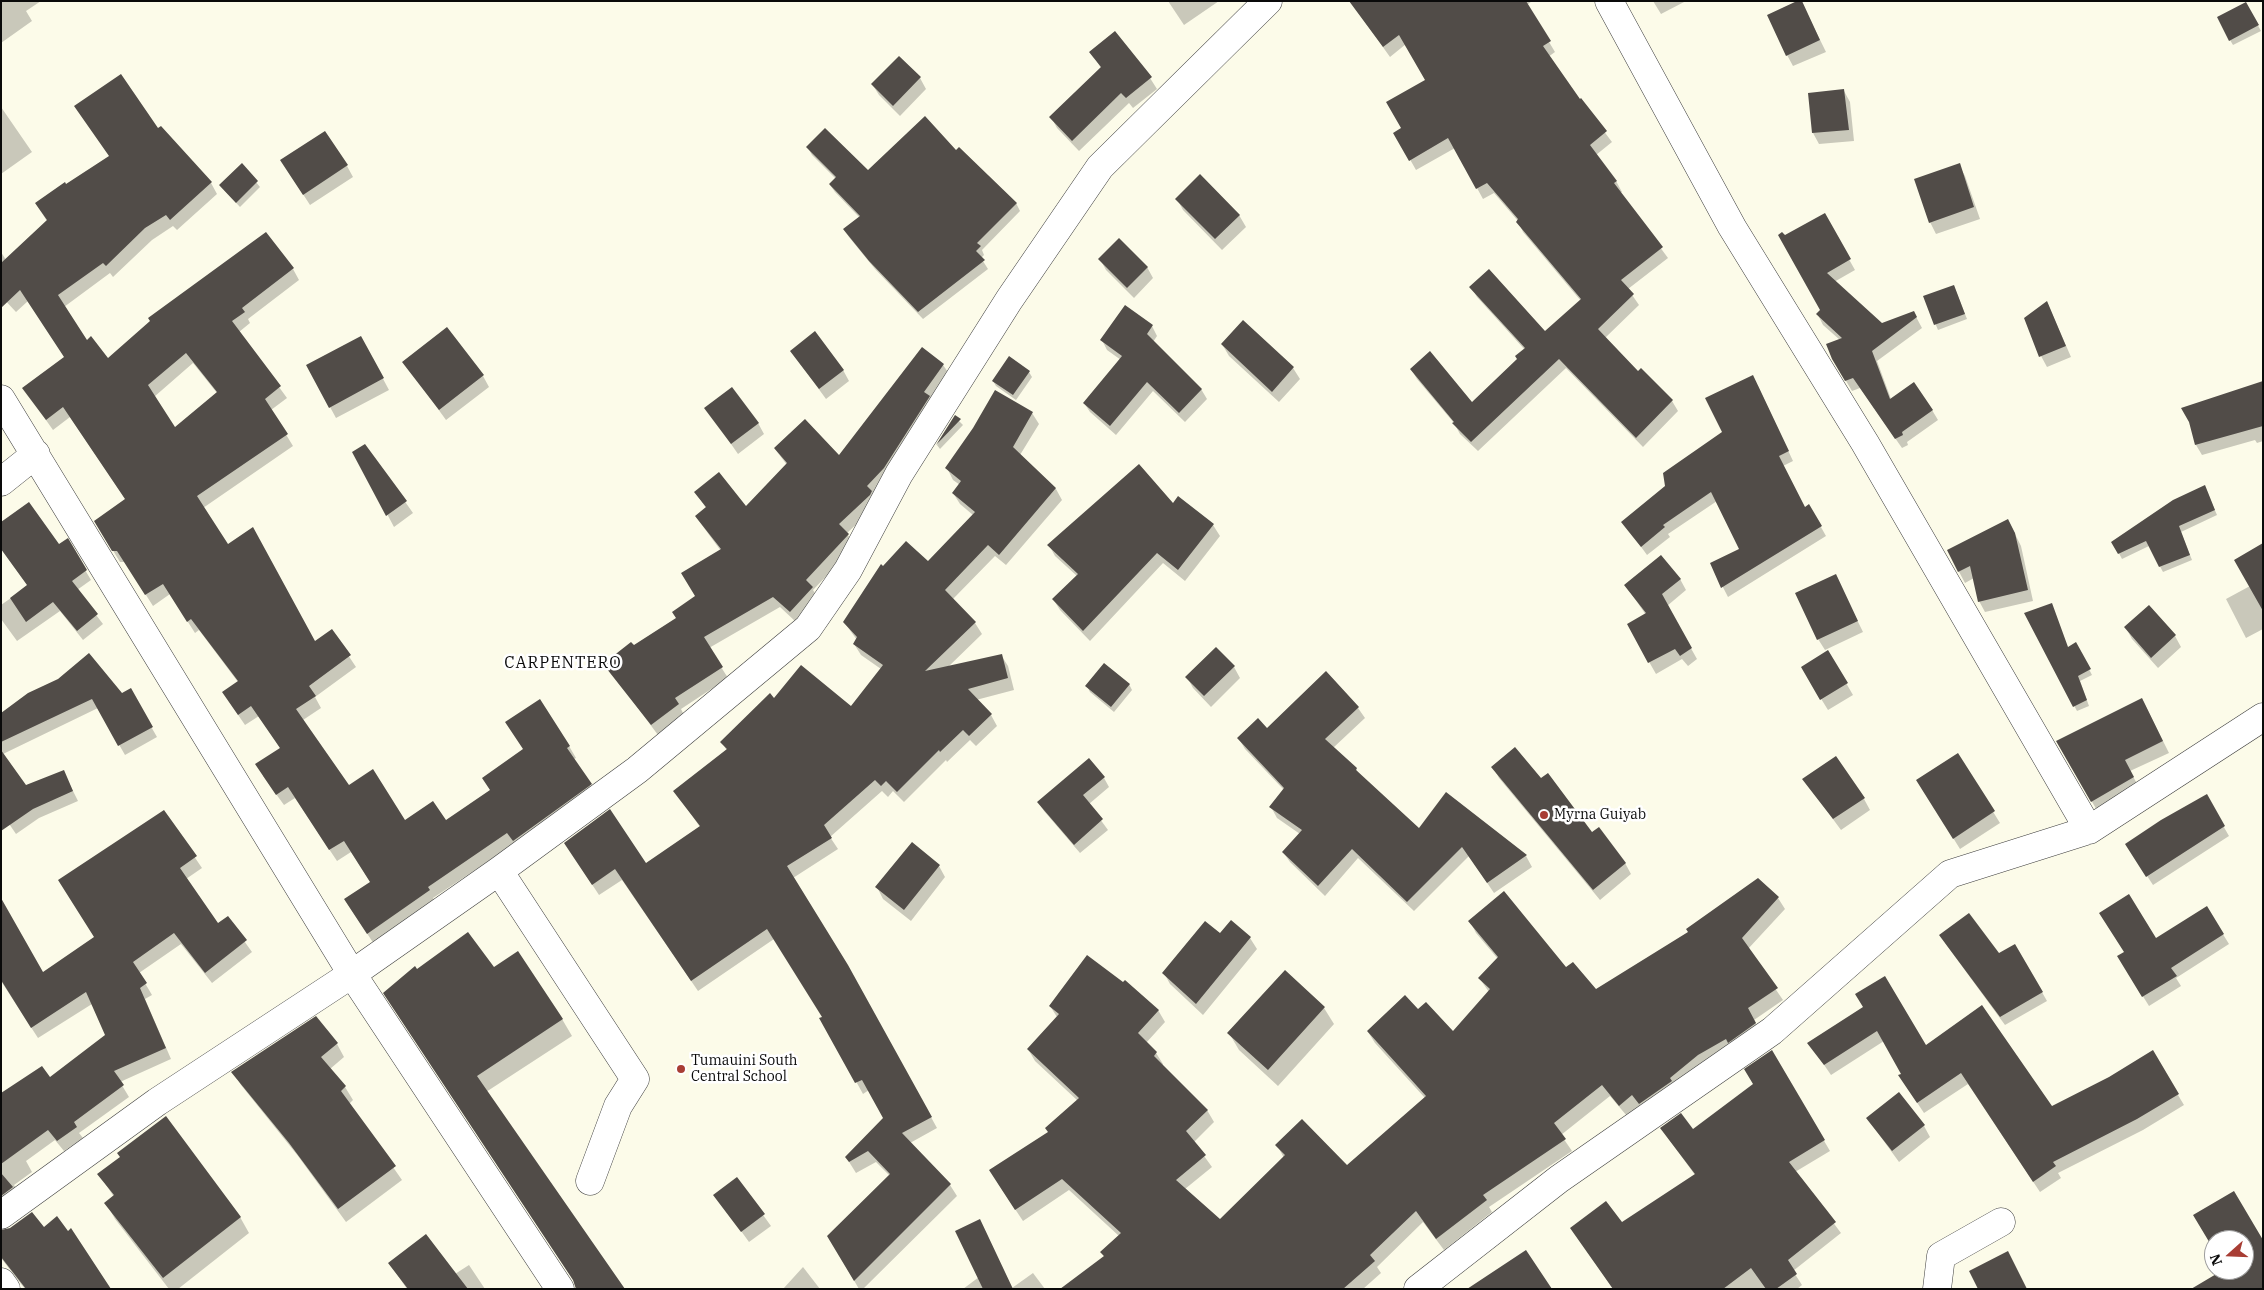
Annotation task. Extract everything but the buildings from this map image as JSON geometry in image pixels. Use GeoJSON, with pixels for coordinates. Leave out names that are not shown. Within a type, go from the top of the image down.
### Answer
{"type":"FeatureCollection","features":[{"type":"Feature","properties":{"kind":"street"},"geometry":{"type":"LineString","coordinates":[[1,1215],[157,1102],[352,974],[499,871],[637,770],[808,628],[848,570],[904,466],[1009,300],[1100,167],[1268,1]]}},
{"type":"Feature","properties":{"kind":"street"},"geometry":{"type":"LineString","coordinates":[[1609,1],[1732,226],[1865,444],[2089,830]]}},
{"type":"Feature","properties":{"kind":"street"},"geometry":{"type":"LineString","coordinates":[[1,399],[352,974],[560,1289]]}},
{"type":"Feature","properties":{"kind":"street"},"geometry":{"type":"LineString","coordinates":[[1,482],[36,454]]}},
{"type":"Feature","properties":{"kind":"street"},"geometry":{"type":"LineString","coordinates":[[1418,1289],[1559,1179],[1772,1031],[1950,874],[2089,830],[2263,718]]}},
{"type":"Feature","properties":{"kind":"street"},"geometry":{"type":"LineString","coordinates":[[499,871],[635,1079],[618,1106],[590,1181]]}},
{"type":"Feature","properties":{"kind":"street"},"geometry":{"type":"LineString","coordinates":[[1938,1289],[1941,1256],[2001,1222]]}},
{"type":"Feature","properties":{"kind":"street"},"geometry":{"type":"LineString","coordinates":[[1,1282],[6,1289]]}},
{"type":"Feature","properties":{"kind":"place","name":"Myrna Guiyab"},"geometry":{"type":"Point","coordinates":[1544,815]}},
{"type":"Feature","properties":{"kind":"place","name":"Tumauini South Central School"},"geometry":{"type":"Point","coordinates":[681,1069]}},
{"type":"Feature","properties":{"kind":"district","name":"CARPENTERO"},"geometry":{"type":"Point","coordinates":[563,663]}}]}
